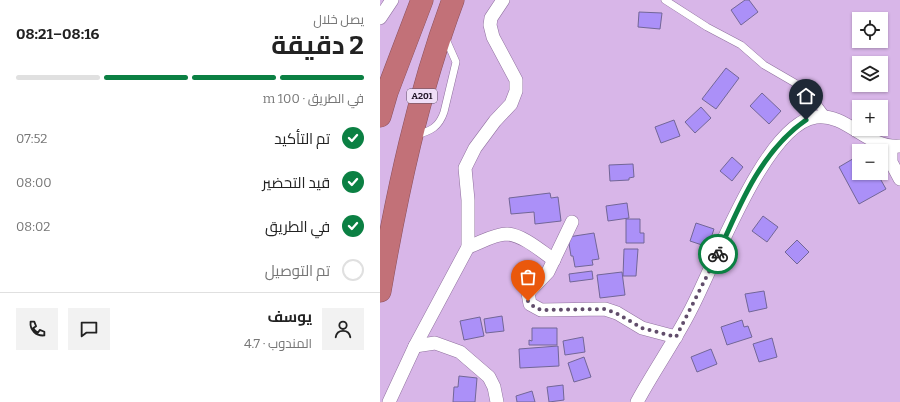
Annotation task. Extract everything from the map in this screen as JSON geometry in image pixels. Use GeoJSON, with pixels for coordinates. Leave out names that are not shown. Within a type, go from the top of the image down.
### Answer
{"type":"FeatureCollection","features":[{"type":"Feature","properties":{"kind":"highway"},"geometry":{"type":"LineString","coordinates":[[380,116],[387,92],[422,0]]}},
{"type":"Feature","properties":{"kind":"highway","name":"A201"},"geometry":{"type":"LineString","coordinates":[[380,291],[398,193],[412,136],[442,30],[453,0]]}},
{"type":"Feature","properties":{"kind":"street"},"geometry":{"type":"LineString","coordinates":[[380,18],[392,0]]}},
{"type":"Feature","properties":{"kind":"street"},"geometry":{"type":"LineString","coordinates":[[389,402],[415,346],[468,247],[468,200],[465,168],[474,148],[494,121],[511,104],[516,91],[516,80],[493,37],[490,25],[491,18],[503,0]]}},
{"type":"Feature","properties":{"kind":"street"},"geometry":{"type":"LineString","coordinates":[[637,402],[676,337],[707,278],[735,216],[758,172],[785,136],[806,120],[817,117],[828,118],[840,122],[877,144],[896,146],[892,162],[900,179]]}},
{"type":"Feature","properties":{"kind":"street"},"geometry":{"type":"LineString","coordinates":[[572,222],[544,277],[528,293],[528,301],[534,307],[552,310],[605,309],[616,313],[642,328],[676,337]]}},
{"type":"Feature","properties":{"kind":"street"},"geometry":{"type":"LineString","coordinates":[[468,247],[507,234],[517,237],[554,260]]}},
{"type":"Feature","properties":{"kind":"street"},"geometry":{"type":"LineString","coordinates":[[415,346],[435,343],[460,352],[489,378],[494,387],[497,402]]}},
{"type":"Feature","properties":{"kind":"lane"},"geometry":{"type":"LineString","coordinates":[[665,0],[707,27],[741,45],[764,65],[795,83],[813,98],[828,118]]}},
{"type":"Feature","properties":{"kind":"building"},"geometry":{"type":"Polygon","coordinates":[[[745,0],[749,0],[758,12],[741,25],[731,10],[745,0]]]}},
{"type":"Feature","properties":{"kind":"building"},"geometry":{"type":"Polygon","coordinates":[[[639,12],[662,13],[660,29],[638,27],[639,12]]]}},
{"type":"Feature","properties":{"kind":"building"},"geometry":{"type":"Polygon","coordinates":[[[726,68],[739,78],[716,109],[702,99],[726,68]]]}},
{"type":"Feature","properties":{"kind":"building"},"geometry":{"type":"Polygon","coordinates":[[[762,93],[781,111],[769,124],[750,106],[762,93]]]}},
{"type":"Feature","properties":{"kind":"building"},"geometry":{"type":"Polygon","coordinates":[[[701,107],[711,118],[695,133],[685,122],[701,107]]]}},
{"type":"Feature","properties":{"kind":"building"},"geometry":{"type":"Polygon","coordinates":[[[674,120],[680,136],[661,143],[655,127],[674,120]]]}},
{"type":"Feature","properties":{"kind":"building"},"geometry":{"type":"Polygon","coordinates":[[[732,157],[743,167],[732,181],[720,171],[732,157]]]}},
{"type":"Feature","properties":{"kind":"building"},"geometry":{"type":"Polygon","coordinates":[[[852,159],[852,180],[881,180],[886,189],[859,204],[839,167],[852,159]]]}},
{"type":"Feature","properties":{"kind":"building"},"geometry":{"type":"Polygon","coordinates":[[[633,164],[634,177],[629,178],[629,180],[610,181],[609,165],[633,164]]]}},
{"type":"Feature","properties":{"kind":"building"},"geometry":{"type":"Polygon","coordinates":[[[550,193],[551,198],[558,197],[561,221],[535,224],[534,212],[511,214],[509,198],[550,193]]]}},
{"type":"Feature","properties":{"kind":"building"},"geometry":{"type":"Polygon","coordinates":[[[627,203],[629,218],[608,221],[606,206],[627,203]]]}},
{"type":"Feature","properties":{"kind":"building"},"geometry":{"type":"Polygon","coordinates":[[[763,216],[778,227],[767,242],[752,231],[763,216]]]}},
{"type":"Feature","properties":{"kind":"building"},"geometry":{"type":"Polygon","coordinates":[[[626,219],[640,219],[640,233],[644,233],[644,243],[626,243],[626,219]]]}},
{"type":"Feature","properties":{"kind":"building"},"geometry":{"type":"Polygon","coordinates":[[[696,223],[714,229],[708,247],[690,241],[696,223]]]}},
{"type":"Feature","properties":{"kind":"building"},"geometry":{"type":"Polygon","coordinates":[[[594,233],[599,259],[592,260],[593,265],[575,267],[573,256],[571,256],[568,237],[594,233]]]}},
{"type":"Feature","properties":{"kind":"building"},"geometry":{"type":"Polygon","coordinates":[[[797,240],[809,252],[797,264],[785,252],[797,240]]]}},
{"type":"Feature","properties":{"kind":"building"},"geometry":{"type":"Polygon","coordinates":[[[624,249],[638,249],[636,276],[623,276],[624,249]]]}},
{"type":"Feature","properties":{"kind":"building"},"geometry":{"type":"Polygon","coordinates":[[[592,271],[593,279],[570,282],[569,274],[592,271]]]}},
{"type":"Feature","properties":{"kind":"building"},"geometry":{"type":"Polygon","coordinates":[[[622,272],[625,295],[600,298],[597,275],[622,272]]]}},
{"type":"Feature","properties":{"kind":"building"},"geometry":{"type":"Polygon","coordinates":[[[764,291],[767,308],[749,312],[745,294],[764,291]]]}},
{"type":"Feature","properties":{"kind":"building"},"geometry":{"type":"Polygon","coordinates":[[[502,316],[504,331],[486,333],[484,319],[502,316]]]}},
{"type":"Feature","properties":{"kind":"building"},"geometry":{"type":"Polygon","coordinates":[[[480,317],[484,336],[464,340],[460,321],[480,317]]]}},
{"type":"Feature","properties":{"kind":"building"},"geometry":{"type":"Polygon","coordinates":[[[742,320],[744,327],[748,326],[752,337],[727,345],[721,327],[742,320]]]}},
{"type":"Feature","properties":{"kind":"building"},"geometry":{"type":"Polygon","coordinates":[[[532,328],[557,328],[557,345],[529,345],[529,340],[532,341],[532,328]]]}},
{"type":"Feature","properties":{"kind":"building"},"geometry":{"type":"Polygon","coordinates":[[[583,337],[585,352],[565,355],[563,341],[583,337]]]}},
{"type":"Feature","properties":{"kind":"building"},"geometry":{"type":"Polygon","coordinates":[[[772,338],[777,357],[759,362],[753,344],[772,338]]]}},
{"type":"Feature","properties":{"kind":"building"},"geometry":{"type":"Polygon","coordinates":[[[558,346],[559,366],[520,368],[519,349],[558,346]]]}},
{"type":"Feature","properties":{"kind":"building"},"geometry":{"type":"Polygon","coordinates":[[[711,349],[717,364],[697,372],[691,357],[711,349]]]}},
{"type":"Feature","properties":{"kind":"building"},"geometry":{"type":"Polygon","coordinates":[[[584,357],[591,377],[574,382],[568,363],[584,357]]]}},
{"type":"Feature","properties":{"kind":"building"},"geometry":{"type":"Polygon","coordinates":[[[459,376],[477,378],[475,402],[453,402],[454,387],[458,387],[459,376]]]}},
{"type":"Feature","properties":{"kind":"building"},"geometry":{"type":"Polygon","coordinates":[[[563,385],[564,400],[549,402],[547,387],[563,385]]]}},
{"type":"Feature","properties":{"kind":"building"},"geometry":{"type":"Polygon","coordinates":[[[532,391],[535,402],[517,402],[516,396],[532,391]]]}},
{"type":"Feature","properties":{"kind":"way so far"},"geometry":{"type":"LineString","coordinates":[[528,301],[534,307],[541,310],[581,308],[605,309],[616,313],[642,328],[676,337],[690,312],[718,254]]}},
{"type":"Feature","properties":{"kind":"route"},"geometry":{"type":"LineString","coordinates":[[718,254],[735,216],[758,172],[785,136],[806,120]]}}]}
